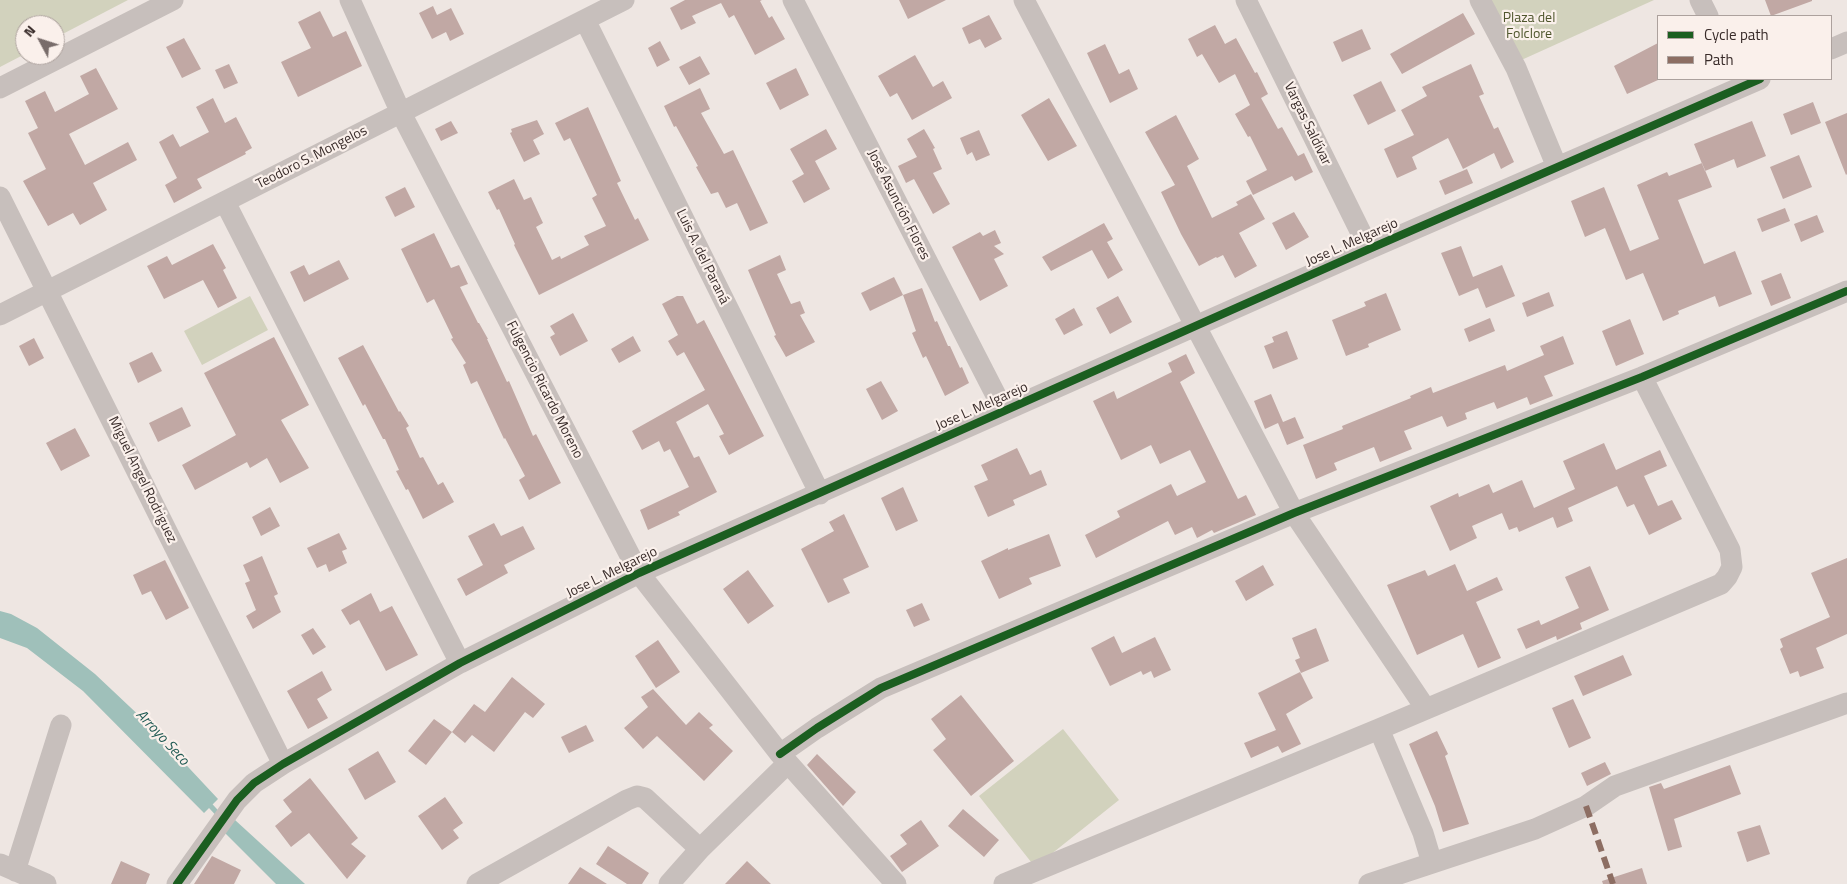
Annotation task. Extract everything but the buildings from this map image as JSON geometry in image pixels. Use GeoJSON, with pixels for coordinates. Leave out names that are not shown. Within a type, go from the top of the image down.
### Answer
{"type":"FeatureCollection","features":[{"type":"Feature","properties":{"kind":"street"},"geometry":{"type":"LineString","coordinates":[[0,88],[174,0]]}},
{"type":"Feature","properties":{"kind":"street","name":"Fulgencio Ricardo Moreno"},"geometry":{"type":"LineString","coordinates":[[350,0],[401,113],[639,573],[784,758],[896,884]]}},
{"type":"Feature","properties":{"kind":"street","name":"Teodoro S. Mongelos"},"geometry":{"type":"LineString","coordinates":[[0,315],[624,0]]}},
{"type":"Feature","properties":{"kind":"street","name":"José Asunción Flores"},"geometry":{"type":"LineString","coordinates":[[793,0],[1004,410]]}},
{"type":"Feature","properties":{"kind":"street"},"geometry":{"type":"LineString","coordinates":[[1024,0],[1294,513],[1426,709]]}},
{"type":"Feature","properties":{"kind":"street","name":"Vargas Saldívar"},"geometry":{"type":"LineString","coordinates":[[1246,0],[1369,249]]}},
{"type":"Feature","properties":{"kind":"street"},"geometry":{"type":"LineString","coordinates":[[1480,0],[1516,68],[1557,168]]}},
{"type":"Feature","properties":{"kind":"street"},"geometry":{"type":"LineString","coordinates":[[1700,0],[1708,15]]}},
{"type":"Feature","properties":{"kind":"street","name":"Luis A. del Paraná"},"geometry":{"type":"LineString","coordinates":[[585,20],[820,494]]}},
{"type":"Feature","properties":{"kind":"street"},"geometry":{"type":"LineString","coordinates":[[1832,49],[1847,42]]}},
{"type":"Feature","properties":{"kind":"street","name":"Jose L. Melgarejo"},"geometry":{"type":"LineString","coordinates":[[177,884],[237,800],[254,783],[283,764],[460,663],[639,573],[820,494],[1004,410],[1557,168],[1747,81]]}},
{"type":"Feature","properties":{"kind":"street","name":"Miguel Angel Rodriguez"},"geometry":{"type":"LineString","coordinates":[[0,197],[283,764]]}},
{"type":"Feature","properties":{"kind":"street"},"geometry":{"type":"LineString","coordinates":[[225,202],[460,663]]}},
{"type":"Feature","properties":{"kind":"street"},"geometry":{"type":"LineString","coordinates":[[669,884],[784,758],[817,728],[880,688],[1294,513],[1642,377],[1847,291]]}},
{"type":"Feature","properties":{"kind":"street"},"geometry":{"type":"LineString","coordinates":[[1004,884],[1379,729],[1720,584],[1727,577],[1732,567],[1730,550],[1642,377]]}},
{"type":"Feature","properties":{"kind":"street"},"geometry":{"type":"LineString","coordinates":[[1369,884],[1535,830],[1586,806],[1614,786],[1847,703]]}},
{"type":"Feature","properties":{"kind":"street"},"geometry":{"type":"LineString","coordinates":[[46,884],[7,867],[61,725]]}},
{"type":"Feature","properties":{"kind":"street"},"geometry":{"type":"LineString","coordinates":[[1379,729],[1423,833],[1432,863]]}},
{"type":"Feature","properties":{"kind":"street"},"geometry":{"type":"LineString","coordinates":[[477,884],[638,796],[645,798],[700,849]]}},
{"type":"Feature","properties":{"kind":"green space"},"geometry":{"type":"Polygon","coordinates":[[[0,0],[128,0],[65,33],[65,15],[15,15],[15,59],[0,67],[0,0]]]}},
{"type":"Feature","properties":{"kind":"green space","name":"Plaza del Folclore"},"geometry":{"type":"Polygon","coordinates":[[[1485,0],[1654,0],[1517,62],[1485,0]]]}},
{"type":"Feature","properties":{"kind":"green space"},"geometry":{"type":"Polygon","coordinates":[[[250,296],[268,330],[202,365],[184,331],[250,296]]]}},
{"type":"Feature","properties":{"kind":"green space"},"geometry":{"type":"Polygon","coordinates":[[[1063,729],[1119,800],[1035,867],[979,796],[1063,729]]]}},
{"type":"Feature","properties":{"kind":"water"},"geometry":{"type":"Polygon","coordinates":[[[0,611],[11,614],[37,628],[95,674],[147,723],[218,799],[204,813],[83,691],[27,648],[0,638],[0,611]]]}},
{"type":"Feature","properties":{"kind":"water"},"geometry":{"type":"Polygon","coordinates":[[[235,820],[305,884],[276,884],[224,832],[235,820]]]}},
{"type":"Feature","properties":{"kind":"waterway","name":"Arroyo Seco"},"geometry":{"type":"LineString","coordinates":[[206,801],[219,815]]}},
{"type":"Feature","properties":{"kind":"marked path"},"geometry":{"type":"LineString","coordinates":[[1586,806],[1613,884]]}},
{"type":"Feature","properties":{"kind":"cycle path"},"geometry":{"type":"LineString","coordinates":[[177,884],[237,800],[254,783],[283,764],[460,663],[639,573],[1369,249],[1758,80]]}},
{"type":"Feature","properties":{"kind":"cycle path"},"geometry":{"type":"LineString","coordinates":[[780,754],[817,728],[881,688],[1294,513],[1642,377],[1847,291]]}}]}
